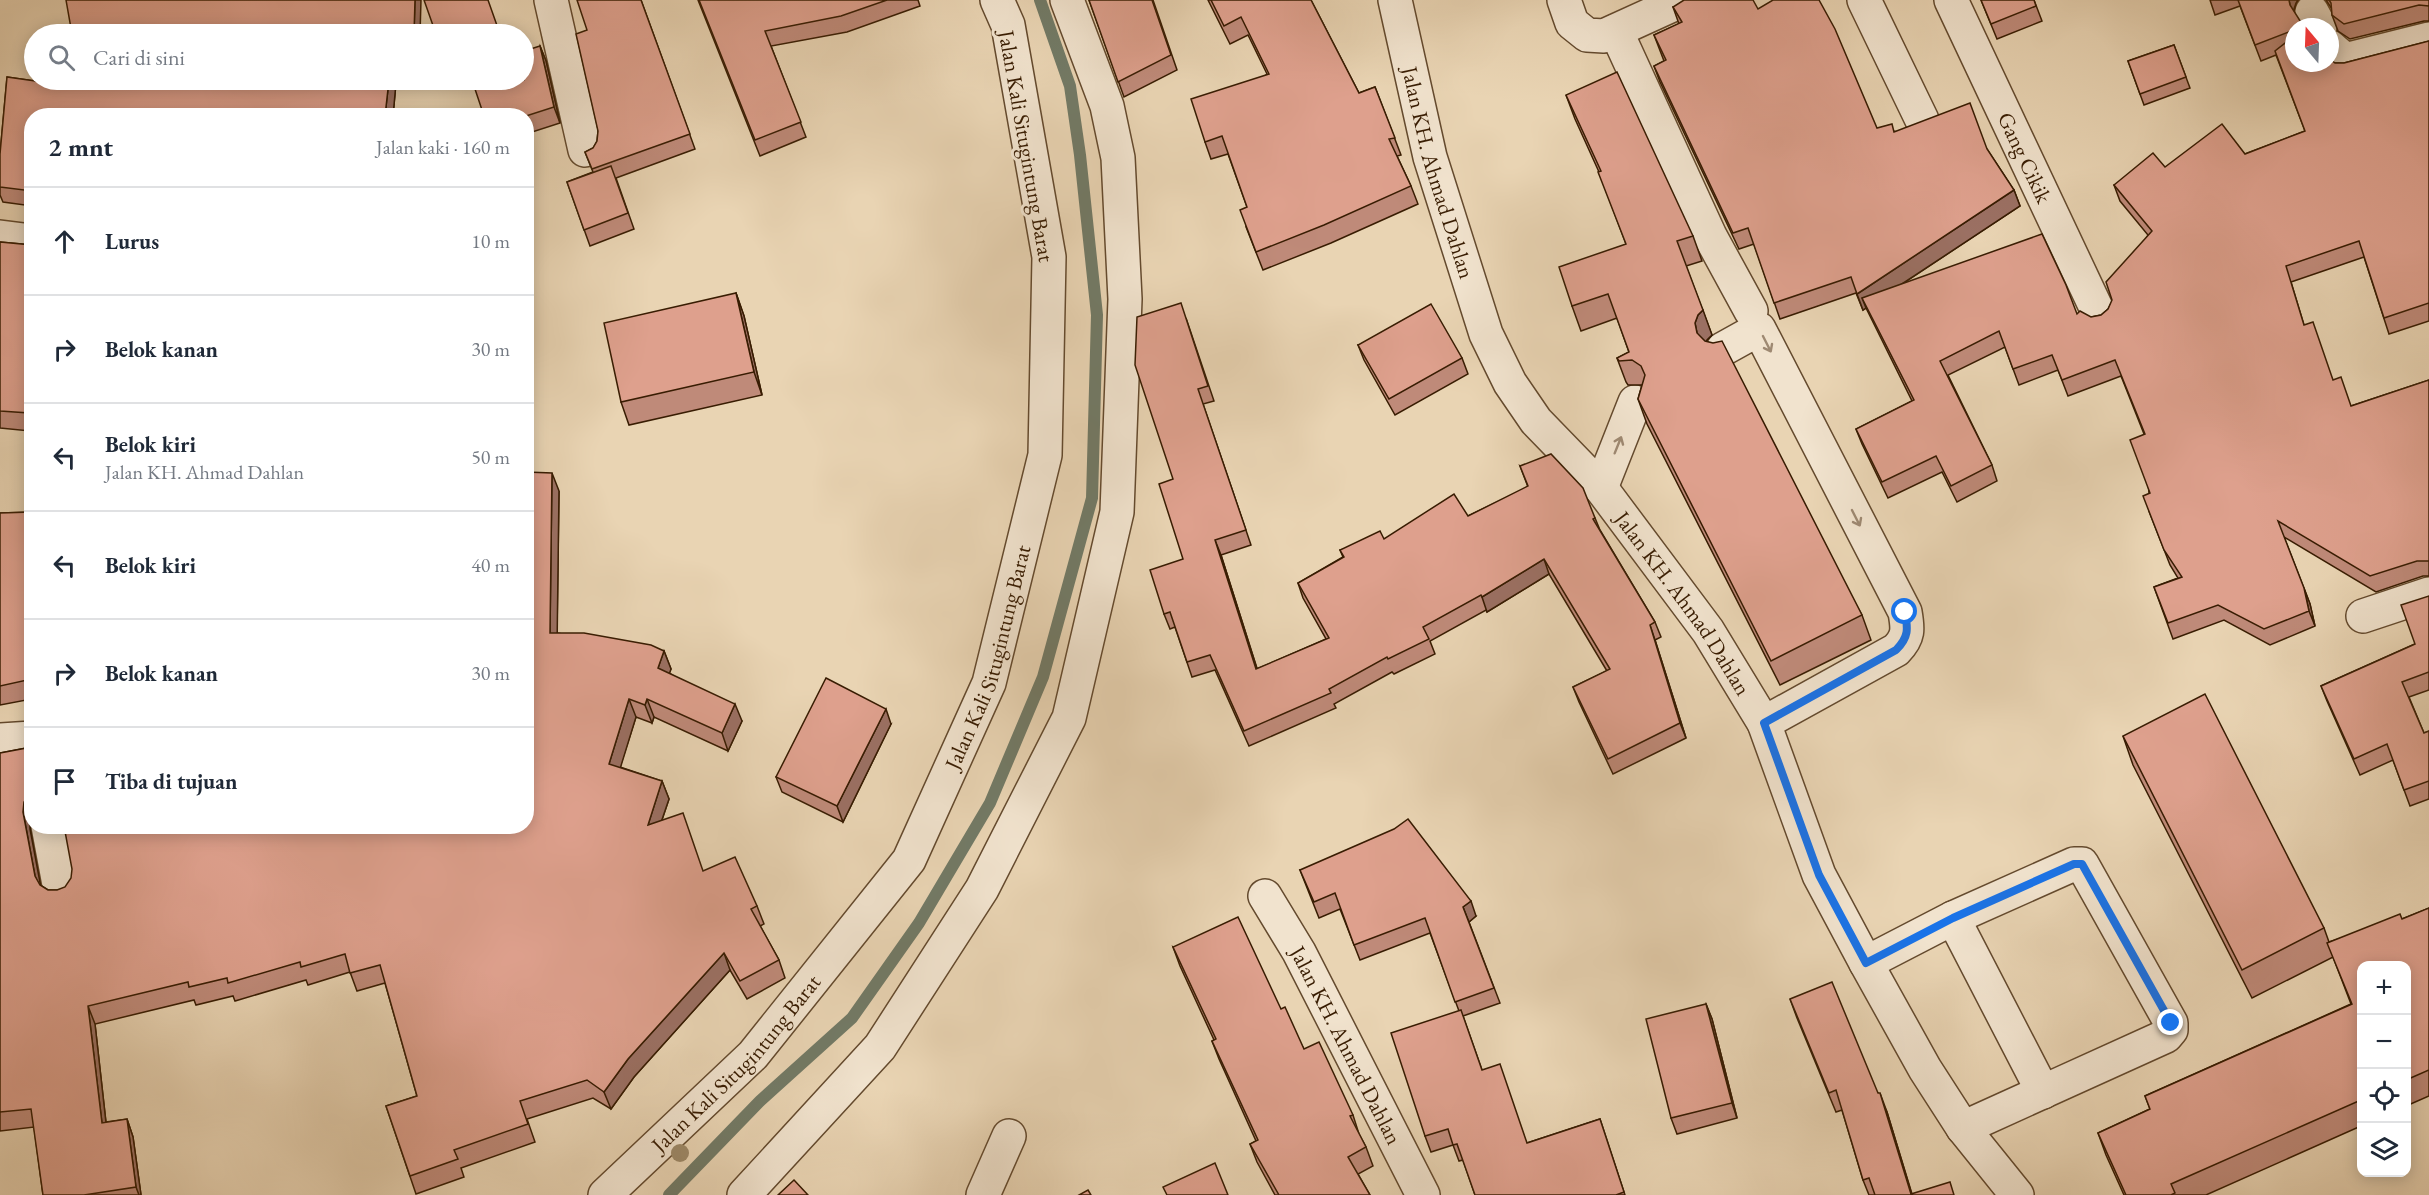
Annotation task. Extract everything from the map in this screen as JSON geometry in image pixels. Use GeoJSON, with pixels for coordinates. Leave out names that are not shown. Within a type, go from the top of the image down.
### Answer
{"type":"FeatureCollection","features":[{"type":"Feature","properties":{"kind":"street"},"geometry":{"type":"LineString","coordinates":[[551,0],[585,150]]}},
{"type":"Feature","properties":{"kind":"street","name":"Jalan Kali Situgintung Barat"},"geometry":{"type":"LineString","coordinates":[[605,1195],[753,1055],[909,860],[989,683],[1045,455],[1049,257],[1008,25],[997,0]]}},
{"type":"Feature","properties":{"kind":"street"},"geometry":{"type":"LineString","coordinates":[[744,1195],[880,1047],[982,889],[1069,718],[1117,512],[1125,299],[1118,158],[1107,106],[1066,0]]}},
{"type":"Feature","properties":{"kind":"street","name":"Jalan KH. Ahmad Dahlan"},"geometry":{"type":"LineString","coordinates":[[1395,0],[1430,157],[1486,334],[1510,382],[1536,421],[1601,488],[1708,630],[1764,723],[1819,875],[1866,963],[1925,1070],[1963,1128],[2017,1195]]}},
{"type":"Feature","properties":{"kind":"street"},"geometry":{"type":"LineString","coordinates":[[1564,0],[1572,23],[1601,33],[1683,0]]}},
{"type":"Feature","properties":{"kind":"street"},"geometry":{"type":"LineString","coordinates":[[1864,0],[1922,120]]}},
{"type":"Feature","properties":{"kind":"street","name":"Gang Cikik"},"geometry":{"type":"LineString","coordinates":[[1951,0],[2099,314]]}},
{"type":"Feature","properties":{"kind":"street"},"geometry":{"type":"LineString","coordinates":[[1601,33],[1751,311]]}},
{"type":"Feature","properties":{"kind":"street"},"geometry":{"type":"LineString","coordinates":[[2339,55],[2345,60],[2429,39]]}},
{"type":"Feature","properties":{"kind":"street"},"geometry":{"type":"LineString","coordinates":[[0,237],[24,240]]}},
{"type":"Feature","properties":{"kind":"street"},"geometry":{"type":"LineString","coordinates":[[1723,349],[1759,329],[1905,612],[1908,631],[1905,641],[1896,650],[1764,723]]}},
{"type":"Feature","properties":{"kind":"street"},"geometry":{"type":"LineString","coordinates":[[1601,488],[1635,402]]}},
{"type":"Feature","properties":{"kind":"street"},"geometry":{"type":"LineString","coordinates":[[2363,616],[2429,594]]}},
{"type":"Feature","properties":{"kind":"street"},"geometry":{"type":"LineString","coordinates":[[50,834],[60,890]]}},
{"type":"Feature","properties":{"kind":"street"},"geometry":{"type":"LineString","coordinates":[[1866,963],[1953,918],[2074,864],[2082,864],[2171,1023],[2171,1030],[2166,1036],[1963,1128]]}},
{"type":"Feature","properties":{"kind":"street","name":"Jalan KH. Ahmad Dahlan"},"geometry":{"type":"LineString","coordinates":[[1265,896],[1299,952],[1423,1195]]}},
{"type":"Feature","properties":{"kind":"street"},"geometry":{"type":"LineString","coordinates":[[1953,918],[2043,1092]]}},
{"type":"Feature","properties":{"kind":"street"},"geometry":{"type":"LineString","coordinates":[[983,1195],[1009,1136]]}},
{"type":"Feature","properties":{"kind":"building"},"geometry":{"type":"Polygon","coordinates":[[[66,0],[415,0],[414,24],[70,24],[66,0]]]}},
{"type":"Feature","properties":{"kind":"building"},"geometry":{"type":"Polygon","coordinates":[[[424,0],[488,0],[496,24],[432,24],[424,0]]]}},
{"type":"Feature","properties":{"kind":"building"},"geometry":{"type":"Polygon","coordinates":[[[577,0],[641,0],[690,134],[592,169],[585,152],[593,148],[597,141],[598,131],[576,34],[587,30],[577,0]]]}},
{"type":"Feature","properties":{"kind":"building"},"geometry":{"type":"Polygon","coordinates":[[[699,0],[887,0],[841,16],[765,31],[801,122],[755,140],[699,0]]]}},
{"type":"Feature","properties":{"kind":"building"},"geometry":{"type":"Polygon","coordinates":[[[1089,0],[1152,0],[1171,55],[1118,82],[1089,0]]]}},
{"type":"Feature","properties":{"kind":"building"},"geometry":{"type":"Polygon","coordinates":[[[1211,0],[1311,0],[1359,93],[1375,87],[1395,138],[1389,139],[1411,186],[1256,252],[1240,210],[1247,207],[1222,136],[1205,142],[1191,99],[1269,74],[1241,17],[1224,26],[1211,0]]]}},
{"type":"Feature","properties":{"kind":"building"},"geometry":{"type":"Polygon","coordinates":[[[1684,0],[1753,0],[1758,9],[1773,0],[1819,0],[1835,29],[1877,128],[1892,124],[1894,132],[1970,103],[1987,149],[2014,190],[1857,294],[1851,277],[1774,303],[1748,228],[1733,233],[1654,66],[1666,60],[1654,35],[1682,22],[1673,7],[1684,0]]]}},
{"type":"Feature","properties":{"kind":"building"},"geometry":{"type":"Polygon","coordinates":[[[1981,0],[2034,0],[2036,6],[1991,24],[1981,0]]]}},
{"type":"Feature","properties":{"kind":"building"},"geometry":{"type":"Polygon","coordinates":[[[2238,0],[2289,0],[2298,18],[2285,18],[2285,33],[2255,45],[2238,0]]]}},
{"type":"Feature","properties":{"kind":"building"},"geometry":{"type":"Polygon","coordinates":[[[2329,0],[2429,0],[2429,6],[2419,5],[2344,24],[2332,15],[2329,0]]]}},
{"type":"Feature","properties":{"kind":"building"},"geometry":{"type":"Polygon","coordinates":[[[2429,41],[2429,303],[2384,318],[2359,241],[2286,266],[2304,325],[2313,322],[2333,380],[2341,377],[2351,406],[2429,380],[2429,561],[2417,561],[2370,576],[2278,521],[2304,588],[2309,611],[2264,629],[2218,605],[2168,623],[2154,587],[2182,577],[2164,550],[2143,496],[2150,493],[2130,440],[2145,434],[2115,360],[2062,380],[2052,355],[2013,369],[1999,331],[1940,361],[1992,465],[1951,486],[1936,456],[1882,482],[1856,429],[1914,400],[1862,298],[2042,234],[2077,314],[2080,311],[2091,317],[2101,315],[2108,309],[2112,300],[2106,282],[2152,231],[2114,185],[2153,153],[2165,167],[2222,124],[2245,154],[2305,131],[2275,51],[2285,43],[2285,72],[2339,72],[2339,63],[2429,41]]]}},
{"type":"Feature","properties":{"kind":"building"},"geometry":{"type":"Polygon","coordinates":[[[2174,45],[2186,77],[2140,94],[2128,61],[2174,45]]]}},
{"type":"Feature","properties":{"kind":"building"},"geometry":{"type":"Polygon","coordinates":[[[540,46],[554,107],[534,113],[534,108],[481,108],[475,90],[534,90],[534,48],[540,46]]]}},
{"type":"Feature","properties":{"kind":"building"},"geometry":{"type":"Polygon","coordinates":[[[1617,72],[1693,236],[1677,241],[1703,310],[1695,323],[1697,333],[1705,341],[1713,343],[1722,341],[1862,615],[1771,661],[1638,399],[1645,375],[1641,366],[1632,360],[1619,361],[1617,358],[1629,352],[1608,294],[1572,306],[1559,267],[1626,244],[1598,172],[1601,171],[1566,95],[1617,72]]]}},
{"type":"Feature","properties":{"kind":"building"},"geometry":{"type":"Polygon","coordinates":[[[7,77],[24,79],[24,90],[388,90],[386,108],[24,108],[24,190],[0,187],[0,154],[7,77]]]}},
{"type":"Feature","properties":{"kind":"building"},"geometry":{"type":"Polygon","coordinates":[[[611,166],[628,213],[584,230],[567,182],[611,166]]]}},
{"type":"Feature","properties":{"kind":"building"},"geometry":{"type":"Polygon","coordinates":[[[0,242],[24,244],[24,413],[0,411],[0,242]]]}},
{"type":"Feature","properties":{"kind":"building"},"geometry":{"type":"Polygon","coordinates":[[[736,293],[754,372],[621,402],[604,323],[736,293]]]}},
{"type":"Feature","properties":{"kind":"building"},"geometry":{"type":"Polygon","coordinates":[[[1181,303],[1208,386],[1198,389],[1246,530],[1215,540],[1256,669],[1329,638],[1298,583],[1344,557],[1340,550],[1380,531],[1384,539],[1454,494],[1468,516],[1528,486],[1520,466],[1551,454],[1583,488],[1595,518],[1593,519],[1655,622],[1650,625],[1680,723],[1608,759],[1573,687],[1610,669],[1544,559],[1482,597],[1481,595],[1423,627],[1429,639],[1388,659],[1387,657],[1329,689],[1331,693],[1244,731],[1210,655],[1187,662],[1170,612],[1164,614],[1150,570],[1183,559],[1159,484],[1173,479],[1135,365],[1137,317],[1181,303]]]}},
{"type":"Feature","properties":{"kind":"building"},"geometry":{"type":"Polygon","coordinates":[[[1431,304],[1462,358],[1389,399],[1358,345],[1431,304]]]}},
{"type":"Feature","properties":{"kind":"building"},"geometry":{"type":"Polygon","coordinates":[[[534,472],[552,473],[550,633],[584,633],[651,645],[664,651],[658,668],[735,704],[722,733],[647,699],[645,705],[629,699],[609,764],[662,781],[648,825],[683,813],[703,871],[735,857],[757,906],[751,909],[779,960],[740,981],[724,953],[628,1059],[604,1092],[587,1080],[520,1101],[528,1124],[454,1150],[458,1159],[410,1176],[386,1106],[417,1096],[380,965],[350,973],[345,954],[301,967],[300,962],[228,983],[227,978],[189,987],[188,982],[88,1006],[102,1123],[127,1119],[136,1187],[84,1195],[43,1195],[31,1109],[0,1112],[0,753],[24,748],[24,834],[27,834],[35,876],[40,885],[48,890],[65,887],[71,878],[72,869],[65,834],[534,834],[534,472]]]}},
{"type":"Feature","properties":{"kind":"building"},"geometry":{"type":"Polygon","coordinates":[[[24,512],[24,681],[0,686],[0,513],[24,512]]]}},
{"type":"Feature","properties":{"kind":"building"},"geometry":{"type":"Polygon","coordinates":[[[2429,596],[2429,672],[2402,682],[2424,733],[2429,731],[2429,781],[2404,790],[2387,744],[2354,759],[2321,686],[2415,644],[2401,605],[2429,596]]]}},
{"type":"Feature","properties":{"kind":"building"},"geometry":{"type":"Polygon","coordinates":[[[826,678],[886,709],[837,806],[776,777],[826,678]]]}},
{"type":"Feature","properties":{"kind":"building"},"geometry":{"type":"Polygon","coordinates":[[[2205,694],[2324,928],[2242,970],[2123,736],[2205,694]]]}},
{"type":"Feature","properties":{"kind":"building"},"geometry":{"type":"Polygon","coordinates":[[[1408,819],[1471,901],[1463,907],[1494,988],[1455,1002],[1425,918],[1354,945],[1335,893],[1314,902],[1300,870],[1394,829],[1408,819]]]}},
{"type":"Feature","properties":{"kind":"building"},"geometry":{"type":"Polygon","coordinates":[[[2429,908],[2429,1070],[2411,1078],[2411,961],[2357,961],[2357,1102],[2171,1184],[2175,1193],[2171,1195],[2126,1195],[2098,1133],[2150,1109],[2145,1096],[2352,1004],[2327,943],[2400,914],[2402,919],[2429,908]]]}},
{"type":"Feature","properties":{"kind":"building"},"geometry":{"type":"Polygon","coordinates":[[[1238,917],[1281,1009],[1285,1007],[1304,1049],[1319,1042],[1353,1115],[1350,1116],[1366,1147],[1348,1157],[1370,1195],[1279,1195],[1250,1144],[1258,1140],[1212,1041],[1216,1039],[1173,947],[1238,917]]]}},
{"type":"Feature","properties":{"kind":"building"},"geometry":{"type":"Polygon","coordinates":[[[1832,982],[1878,1093],[1880,1093],[1911,1194],[1950,1182],[1954,1195],[1875,1195],[1869,1178],[1863,1180],[1836,1090],[1829,1093],[1790,999],[1832,982]]]}},
{"type":"Feature","properties":{"kind":"building"},"geometry":{"type":"Polygon","coordinates":[[[1706,1004],[1732,1103],[1671,1118],[1646,1019],[1706,1004]]]}},
{"type":"Feature","properties":{"kind":"building"},"geometry":{"type":"Polygon","coordinates":[[[1461,1010],[1482,1070],[1500,1064],[1527,1143],[1600,1119],[1624,1192],[1616,1195],[1475,1195],[1457,1144],[1453,1145],[1448,1129],[1425,1136],[1391,1033],[1461,1010]]]}},
{"type":"Feature","properties":{"kind":"building"},"geometry":{"type":"Polygon","coordinates":[[[1215,1163],[1228,1195],[1167,1195],[1163,1187],[1215,1163]]]}},
{"type":"Feature","properties":{"kind":"building"},"geometry":{"type":"Polygon","coordinates":[[[794,1180],[808,1195],[778,1195],[794,1180]]]}},
{"type":"Feature","properties":{"kind":"building"},"geometry":{"type":"Polygon","coordinates":[[[1088,1190],[1091,1195],[1079,1195],[1088,1190]]]}},
{"type":"Feature","properties":{"kind":"waterway"},"geometry":{"type":"LineString","coordinates":[[669,1195],[760,1101],[852,1018],[919,923],[990,803],[1043,677],[1092,498],[1097,315],[1080,155],[1070,86],[1040,0]]}},
{"type":"Feature","properties":{"kind":"route"},"geometry":{"type":"LineString","coordinates":[[1905,612],[1908,631],[1905,641],[1896,650],[1764,723],[1819,875],[1866,963],[1953,918],[2074,864],[2082,864],[2171,1023]]}}]}
